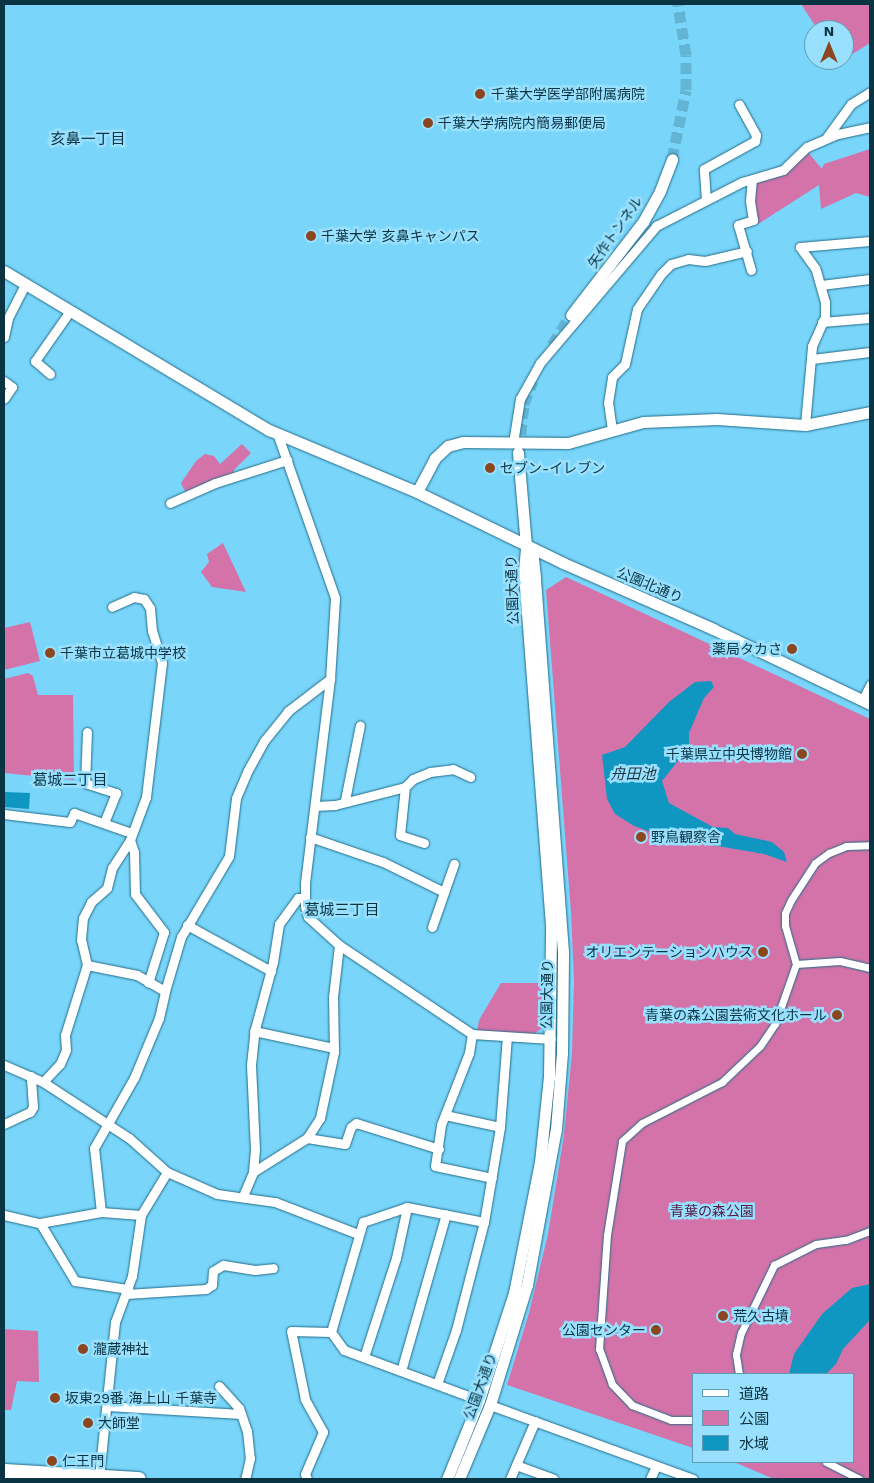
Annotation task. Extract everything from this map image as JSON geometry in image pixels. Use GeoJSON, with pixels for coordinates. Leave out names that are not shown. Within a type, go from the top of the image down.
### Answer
{"type":"FeatureCollection","features":[{"type":"Feature","properties":{"kind":"main road"},"geometry":{"type":"LineString","coordinates":[[4,1471],[51,1476],[138,1479]]}},
{"type":"Feature","properties":{"kind":"street"},"geometry":{"type":"LineString","coordinates":[[827,138],[851,104],[870,92]]}},
{"type":"Feature","properties":{"kind":"street"},"geometry":{"type":"LineString","coordinates":[[706,200],[704,174],[708,165],[755,142],[756,135],[739,104]]}},
{"type":"Feature","properties":{"kind":"street"},"geometry":{"type":"LineString","coordinates":[[526,546],[516,447],[520,399],[558,340],[656,226],[706,200],[752,180],[783,170],[807,147],[827,138],[870,127]]}},
{"type":"Feature","properties":{"kind":"street","name":"矢作トンネル"},"geometry":{"type":"LineString","coordinates":[[571,315],[643,222],[660,191],[672,159]]}},
{"type":"Feature","properties":{"kind":"street"},"geometry":{"type":"LineString","coordinates":[[751,270],[738,225],[753,220],[750,201],[752,180]]}},
{"type":"Feature","properties":{"kind":"street"},"geometry":{"type":"LineString","coordinates":[[805,425],[812,346],[822,322],[825,302],[815,268],[800,247],[870,241]]}},
{"type":"Feature","properties":{"kind":"street"},"geometry":{"type":"LineString","coordinates":[[612,430],[608,403],[612,377],[624,364],[637,309],[661,274],[671,264],[688,259],[705,261],[747,251]]}},
{"type":"Feature","properties":{"kind":"street","name":"公園北通り"},"geometry":{"type":"LineString","coordinates":[[4,271],[277,432],[417,492],[526,546],[866,702]]}},
{"type":"Feature","properties":{"kind":"street"},"geometry":{"type":"LineString","coordinates":[[821,285],[870,279]]}},
{"type":"Feature","properties":{"kind":"street"},"geometry":{"type":"LineString","coordinates":[[4,337],[8,318],[26,284]]}},
{"type":"Feature","properties":{"kind":"street"},"geometry":{"type":"LineString","coordinates":[[50,374],[35,361],[70,311]]}},
{"type":"Feature","properties":{"kind":"street"},"geometry":{"type":"LineString","coordinates":[[822,322],[870,318]]}},
{"type":"Feature","properties":{"kind":"street"},"geometry":{"type":"LineString","coordinates":[[812,359],[870,352]]}},
{"type":"Feature","properties":{"kind":"street"},"geometry":{"type":"LineString","coordinates":[[4,381],[12,387],[4,399]]}},
{"type":"Feature","properties":{"kind":"street"},"geometry":{"type":"LineString","coordinates":[[417,492],[428,467],[448,446],[463,442],[516,447],[568,443],[629,424],[688,418],[805,425],[870,412]]}},
{"type":"Feature","properties":{"kind":"street"},"geometry":{"type":"LineString","coordinates":[[277,432],[335,598],[330,679],[304,898],[308,917],[339,945],[472,1034],[551,1039],[562,1048]]}},
{"type":"Feature","properties":{"kind":"street"},"geometry":{"type":"LineString","coordinates":[[170,503],[214,483],[287,460]]}},
{"type":"Feature","properties":{"kind":"street","name":"公園大通り"},"geometry":{"type":"LineString","coordinates":[[459,1479],[485,1403],[522,1306],[539,1227],[556,1130],[562,1048],[563,952],[551,780],[533,558],[526,546]]}},
{"type":"Feature","properties":{"kind":"street","name":"公園大通り"},"geometry":{"type":"LineString","coordinates":[[447,1479],[485,1403],[524,1246],[544,1129],[551,1039],[551,925],[524,571],[526,546]]}},
{"type":"Feature","properties":{"kind":"street"},"geometry":{"type":"LineString","coordinates":[[43,1082],[60,1064],[66,1050],[65,1035],[87,965],[81,940],[83,918],[91,902],[107,888],[112,868],[130,836],[146,797],[162,663],[152,631],[150,608],[144,599],[134,596],[112,607]]}},
{"type":"Feature","properties":{"kind":"street"},"geometry":{"type":"LineString","coordinates":[[101,1212],[94,1148],[134,1078],[159,1018],[165,991],[187,925],[229,856],[236,798],[264,741],[288,711],[330,679]]}},
{"type":"Feature","properties":{"kind":"street"},"geometry":{"type":"LineString","coordinates":[[866,702],[870,685]]}},
{"type":"Feature","properties":{"kind":"street"},"geometry":{"type":"LineString","coordinates":[[345,800],[360,725]]}},
{"type":"Feature","properties":{"kind":"street"},"geometry":{"type":"LineString","coordinates":[[87,732],[85,783],[116,793],[104,822]]}},
{"type":"Feature","properties":{"kind":"street"},"geometry":{"type":"LineString","coordinates":[[315,806],[335,805],[345,800],[405,787],[413,779],[430,772],[453,769],[470,777]]}},
{"type":"Feature","properties":{"kind":"street"},"geometry":{"type":"LineString","coordinates":[[405,787],[400,835],[424,842]]}},
{"type":"Feature","properties":{"kind":"street"},"geometry":{"type":"LineString","coordinates":[[4,814],[70,822],[74,813],[104,822],[130,836],[134,852],[135,894],[164,932],[148,982]]}},
{"type":"Feature","properties":{"kind":"street"},"geometry":{"type":"LineString","coordinates":[[310,837],[375,858],[444,892]]}},
{"type":"Feature","properties":{"kind":"street"},"geometry":{"type":"LineString","coordinates":[[692,1420],[671,1420],[632,1405],[612,1384],[599,1349],[600,1301],[618,1156],[622,1141],[630,1131],[722,1082],[760,1046],[778,1017],[796,964],[785,926],[785,913],[791,900],[815,863],[829,853],[846,846],[870,845]]}},
{"type":"Feature","properties":{"kind":"street"},"geometry":{"type":"LineString","coordinates":[[432,927],[454,864]]}},
{"type":"Feature","properties":{"kind":"street"},"geometry":{"type":"LineString","coordinates":[[243,1196],[253,1172],[256,1130],[251,1081],[254,1031],[271,971],[279,924],[298,898],[304,898]]}},
{"type":"Feature","properties":{"kind":"street"},"geometry":{"type":"LineString","coordinates":[[187,925],[271,971]]}},
{"type":"Feature","properties":{"kind":"street"},"geometry":{"type":"LineString","coordinates":[[253,1172],[306,1138],[320,1118],[334,1048],[333,997],[339,945]]}},
{"type":"Feature","properties":{"kind":"street"},"geometry":{"type":"LineString","coordinates":[[796,964],[840,961],[870,968]]}},
{"type":"Feature","properties":{"kind":"street"},"geometry":{"type":"LineString","coordinates":[[87,965],[137,975],[165,991]]}},
{"type":"Feature","properties":{"kind":"street"},"geometry":{"type":"LineString","coordinates":[[551,1039],[562,1025]]}},
{"type":"Feature","properties":{"kind":"street"},"geometry":{"type":"LineString","coordinates":[[254,1031],[334,1048]]}},
{"type":"Feature","properties":{"kind":"street"},"geometry":{"type":"LineString","coordinates":[[472,1034],[469,1053],[438,1136],[439,1148],[435,1166],[492,1178]]}},
{"type":"Feature","properties":{"kind":"street"},"geometry":{"type":"LineString","coordinates":[[437,1384],[456,1330],[484,1222],[500,1127],[508,1037]]}},
{"type":"Feature","properties":{"kind":"street"},"geometry":{"type":"LineString","coordinates":[[4,1065],[43,1082],[129,1138],[167,1172],[217,1194],[243,1196],[275,1202],[358,1234]]}},
{"type":"Feature","properties":{"kind":"street"},"geometry":{"type":"LineString","coordinates":[[4,1124],[30,1112],[33,1107],[31,1076]]}},
{"type":"Feature","properties":{"kind":"street"},"geometry":{"type":"LineString","coordinates":[[445,1115],[500,1127]]}},
{"type":"Feature","properties":{"kind":"street"},"geometry":{"type":"LineString","coordinates":[[306,1138],[345,1144],[351,1126],[356,1123],[439,1148]]}},
{"type":"Feature","properties":{"kind":"street"},"geometry":{"type":"LineString","coordinates":[[99,1477],[115,1322],[127,1292],[141,1215],[167,1172]]}},
{"type":"Feature","properties":{"kind":"street"},"geometry":{"type":"LineString","coordinates":[[484,1222],[407,1207],[363,1222],[358,1234],[332,1332],[344,1350],[693,1479]]}},
{"type":"Feature","properties":{"kind":"street"},"geometry":{"type":"LineString","coordinates":[[364,1357],[393,1268],[407,1207]]}},
{"type":"Feature","properties":{"kind":"street"},"geometry":{"type":"LineString","coordinates":[[4,1214],[40,1223],[101,1212],[141,1215]]}},
{"type":"Feature","properties":{"kind":"street"},"geometry":{"type":"LineString","coordinates":[[401,1372],[446,1214]]}},
{"type":"Feature","properties":{"kind":"street"},"geometry":{"type":"LineString","coordinates":[[40,1223],[72,1279],[127,1292],[206,1289],[212,1285],[213,1271],[222,1265],[255,1270],[273,1268]]}},
{"type":"Feature","properties":{"kind":"street"},"geometry":{"type":"LineString","coordinates":[[739,1373],[736,1354],[741,1333],[774,1265],[816,1244],[846,1240],[870,1231]]}},
{"type":"Feature","properties":{"kind":"street"},"geometry":{"type":"LineString","coordinates":[[307,1479],[305,1474],[322,1432],[305,1399],[291,1331],[332,1332]]}},
{"type":"Feature","properties":{"kind":"street"},"geometry":{"type":"LineString","coordinates":[[219,1386],[241,1414],[247,1431],[250,1458],[246,1479]]}},
{"type":"Feature","properties":{"kind":"street"},"geometry":{"type":"LineString","coordinates":[[107,1406],[241,1414]]}},
{"type":"Feature","properties":{"kind":"street"},"geometry":{"type":"LineString","coordinates":[[510,1479],[535,1421]]}},
{"type":"Feature","properties":{"kind":"street"},"geometry":{"type":"LineString","coordinates":[[828,1463],[859,1479]]}},
{"type":"Feature","properties":{"kind":"street"},"geometry":{"type":"LineString","coordinates":[[516,1465],[554,1479]]}},
{"type":"Feature","properties":{"kind":"street"},"geometry":{"type":"LineString","coordinates":[[650,1479],[656,1466]]}},
{"type":"Feature","properties":{"kind":"green space"},"geometry":{"type":"Polygon","coordinates":[[[801,4],[870,4],[870,43],[854,53],[854,20],[811,20],[801,4]]]}},
{"type":"Feature","properties":{"kind":"green space"},"geometry":{"type":"Polygon","coordinates":[[[870,149],[870,197],[856,193],[821,209],[819,185],[758,224],[754,195],[756,181],[807,151],[822,169],[824,164],[870,149]]]}},
{"type":"Feature","properties":{"kind":"green space"},"geometry":{"type":"Polygon","coordinates":[[[242,444],[251,453],[234,470],[234,477],[186,493],[181,483],[196,461],[205,454],[214,456],[220,464],[242,444]]]}},
{"type":"Feature","properties":{"kind":"green space"},"geometry":{"type":"Polygon","coordinates":[[[223,543],[246,592],[212,587],[201,572],[209,562],[207,554],[223,543]]]}},
{"type":"Feature","properties":{"kind":"green space","name":"青葉の森公園"},"geometry":{"type":"Polygon","coordinates":[[[566,577],[870,719],[870,1479],[774,1479],[736,1463],[854,1463],[854,1373],[692,1373],[692,1448],[507,1385],[529,1313],[548,1234],[564,1135],[572,1053],[574,981],[571,912],[546,590],[566,577]]]}},
{"type":"Feature","properties":{"kind":"green space"},"geometry":{"type":"Polygon","coordinates":[[[30,622],[40,661],[4,670],[4,628],[30,622]]]}},
{"type":"Feature","properties":{"kind":"green space"},"geometry":{"type":"Polygon","coordinates":[[[28,673],[33,676],[38,695],[73,695],[74,780],[4,773],[4,679],[28,673]]]}},
{"type":"Feature","properties":{"kind":"green space"},"geometry":{"type":"Polygon","coordinates":[[[501,983],[543,983],[542,1028],[534,1034],[477,1032],[479,1020],[501,983]]]}},
{"type":"Feature","properties":{"kind":"green space"},"geometry":{"type":"Polygon","coordinates":[[[4,1329],[38,1331],[39,1382],[17,1381],[11,1410],[4,1410],[4,1329]]]}},
{"type":"Feature","properties":{"kind":"water","name":"舟田池"},"geometry":{"type":"Polygon","coordinates":[[[711,681],[714,687],[704,698],[689,733],[689,747],[662,781],[669,803],[713,827],[728,828],[735,834],[772,842],[784,852],[787,862],[764,854],[665,837],[634,826],[615,814],[607,799],[602,755],[625,747],[669,702],[695,682],[711,681]]]}},
{"type":"Feature","properties":{"kind":"water"},"geometry":{"type":"Polygon","coordinates":[[[4,792],[30,793],[29,809],[4,807],[4,792]]]}},
{"type":"Feature","properties":{"kind":"water"},"geometry":{"type":"Polygon","coordinates":[[[870,1284],[869,1321],[843,1349],[836,1364],[827,1373],[789,1373],[794,1354],[822,1314],[852,1288],[870,1284]]]}},
{"type":"Feature","properties":{"kind":"tunnel"},"geometry":{"type":"LineString","coordinates":[[672,159],[686,90],[686,55],[678,4]]}},
{"type":"Feature","properties":{"kind":"tunnel"},"geometry":{"type":"LineString","coordinates":[[552,345],[571,315]]}},
{"type":"Feature","properties":{"kind":"tunnel"},"geometry":{"type":"LineString","coordinates":[[519,451],[524,404],[533,381]]}},
{"type":"Feature","properties":{"kind":"place","name":"千葉大学医学部附属病院"},"geometry":{"type":"Point","coordinates":[480,94]}},
{"type":"Feature","properties":{"kind":"place","name":"千葉大学病院内簡易郵便局"},"geometry":{"type":"Point","coordinates":[428,123]}},
{"type":"Feature","properties":{"kind":"place","name":"千葉大学 亥鼻キャンパス"},"geometry":{"type":"Point","coordinates":[311,236]}},
{"type":"Feature","properties":{"kind":"place","name":"セブン-イレブン"},"geometry":{"type":"Point","coordinates":[490,468]}},
{"type":"Feature","properties":{"kind":"place","name":"薬局タカさ"},"geometry":{"type":"Point","coordinates":[792,649]}},
{"type":"Feature","properties":{"kind":"place","name":"千葉市立葛城中学校"},"geometry":{"type":"Point","coordinates":[50,653]}},
{"type":"Feature","properties":{"kind":"place","name":"千葉県立中央博物館"},"geometry":{"type":"Point","coordinates":[802,754]}},
{"type":"Feature","properties":{"kind":"place","name":"野鳥観察舎"},"geometry":{"type":"Point","coordinates":[641,837]}},
{"type":"Feature","properties":{"kind":"place","name":"オリエンテーションハウス"},"geometry":{"type":"Point","coordinates":[763,952]}},
{"type":"Feature","properties":{"kind":"place","name":"青葉の森公園芸術文化ホール"},"geometry":{"type":"Point","coordinates":[837,1015]}},
{"type":"Feature","properties":{"kind":"place","name":"荒久古墳"},"geometry":{"type":"Point","coordinates":[723,1316]}},
{"type":"Feature","properties":{"kind":"place","name":"公園センター"},"geometry":{"type":"Point","coordinates":[656,1330]}},
{"type":"Feature","properties":{"kind":"place","name":"瀧蔵神社"},"geometry":{"type":"Point","coordinates":[83,1349]}},
{"type":"Feature","properties":{"kind":"place","name":"坂東29番 海上山 千葉寺"},"geometry":{"type":"Point","coordinates":[55,1398]}},
{"type":"Feature","properties":{"kind":"place","name":"大師堂"},"geometry":{"type":"Point","coordinates":[88,1423]}},
{"type":"Feature","properties":{"kind":"place","name":"仁王門"},"geometry":{"type":"Point","coordinates":[52,1461]}},
{"type":"Feature","properties":{"kind":"district","name":"亥鼻一丁目"},"geometry":{"type":"Point","coordinates":[88,140]}},
{"type":"Feature","properties":{"kind":"district","name":"葛城二丁目"},"geometry":{"type":"Point","coordinates":[70,781]}},
{"type":"Feature","properties":{"kind":"district","name":"葛城三丁目"},"geometry":{"type":"Point","coordinates":[342,911]}}]}
